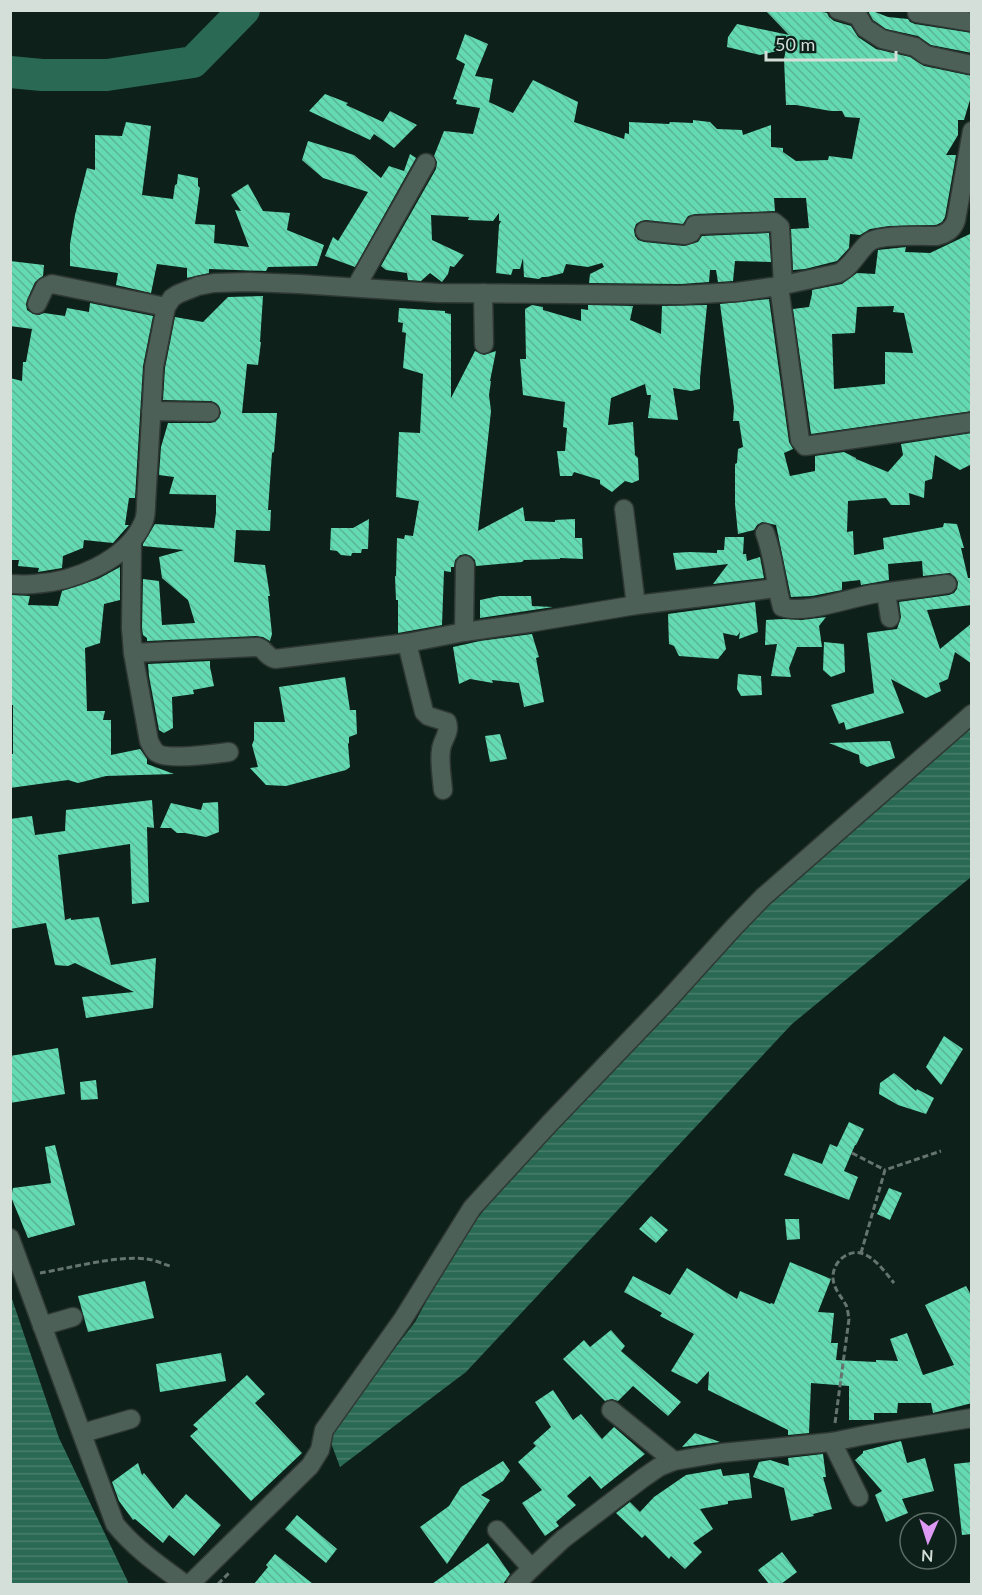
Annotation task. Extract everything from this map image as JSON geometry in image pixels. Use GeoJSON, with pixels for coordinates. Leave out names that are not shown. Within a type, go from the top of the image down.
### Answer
{"type":"FeatureCollection","features":[{"type":"Feature","properties":{"kind":"street"},"geometry":{"type":"LineString","coordinates":[[838,10],[858,16],[865,28],[882,39],[915,47],[926,55],[972,65]]}},
{"type":"Feature","properties":{"kind":"street"},"geometry":{"type":"LineString","coordinates":[[917,13],[972,22]]}},
{"type":"Feature","properties":{"kind":"street"},"geometry":{"type":"LineString","coordinates":[[10,584],[33,585],[82,574],[105,562],[132,541],[145,517],[154,367],[166,307],[177,294],[214,283],[299,284],[438,293],[681,295],[737,292],[781,285],[839,273],[874,239],[937,236],[948,232],[956,220],[972,131]]}},
{"type":"Feature","properties":{"kind":"street"},"geometry":{"type":"LineString","coordinates":[[356,288],[426,163]]}},
{"type":"Feature","properties":{"kind":"street"},"geometry":{"type":"LineString","coordinates":[[645,231],[685,235],[691,233],[695,225],[774,222],[780,227],[781,285],[800,440],[805,446],[972,422]]}},
{"type":"Feature","properties":{"kind":"street"},"geometry":{"type":"LineString","coordinates":[[37,304],[45,287],[52,284],[166,307]]}},
{"type":"Feature","properties":{"kind":"street"},"geometry":{"type":"LineString","coordinates":[[483,293],[484,344]]}},
{"type":"Feature","properties":{"kind":"street"},"geometry":{"type":"LineString","coordinates":[[151,411],[210,412]]}},
{"type":"Feature","properties":{"kind":"street"},"geometry":{"type":"LineString","coordinates":[[624,509],[636,605]]}},
{"type":"Feature","properties":{"kind":"street"},"geometry":{"type":"LineString","coordinates":[[765,533],[782,607],[790,610],[873,594],[947,584]]}},
{"type":"Feature","properties":{"kind":"street"},"geometry":{"type":"LineString","coordinates":[[132,541],[133,653],[149,741],[154,751],[164,755],[188,756],[229,752]]}},
{"type":"Feature","properties":{"kind":"street"},"geometry":{"type":"LineString","coordinates":[[464,632],[465,565]]}},
{"type":"Feature","properties":{"kind":"street"},"geometry":{"type":"LineString","coordinates":[[133,653],[257,647],[262,648],[269,657],[275,658],[407,643],[636,605],[777,588]]}},
{"type":"Feature","properties":{"kind":"street"},"geometry":{"type":"LineString","coordinates":[[886,593],[890,618]]}},
{"type":"Feature","properties":{"kind":"street"},"geometry":{"type":"LineString","coordinates":[[407,643],[424,712],[428,716],[447,722],[449,726],[441,749],[443,790]]}},
{"type":"Feature","properties":{"kind":"street"},"geometry":{"type":"LineString","coordinates":[[190,1584],[310,1466],[320,1450],[324,1430],[403,1319],[472,1208],[763,897],[972,714]]}},
{"type":"Feature","properties":{"kind":"street"},"geometry":{"type":"LineString","coordinates":[[10,1238],[115,1524],[139,1550],[185,1584]]}},
{"type":"Feature","properties":{"kind":"street"},"geometry":{"type":"LineString","coordinates":[[42,1326],[73,1317]]}},
{"type":"Feature","properties":{"kind":"street"},"geometry":{"type":"LineString","coordinates":[[611,1410],[674,1461]]}},
{"type":"Feature","properties":{"kind":"street"},"geometry":{"type":"LineString","coordinates":[[516,1584],[563,1539],[643,1478],[659,1467],[674,1461],[721,1453],[832,1442],[972,1418]]}},
{"type":"Feature","properties":{"kind":"street"},"geometry":{"type":"LineString","coordinates":[[82,1433],[131,1419]]}},
{"type":"Feature","properties":{"kind":"street"},"geometry":{"type":"LineString","coordinates":[[832,1442],[859,1497]]}},
{"type":"Feature","properties":{"kind":"street"},"geometry":{"type":"LineString","coordinates":[[497,1530],[533,1567]]}},
{"type":"Feature","properties":{"kind":"path"},"geometry":{"type":"LineString","coordinates":[[852,1153],[885,1170],[941,1152]]}},
{"type":"Feature","properties":{"kind":"path"},"geometry":{"type":"LineString","coordinates":[[861,1253],[885,1170]]}},
{"type":"Feature","properties":{"kind":"path"},"geometry":{"type":"LineString","coordinates":[[832,1442],[849,1319],[846,1306],[838,1294],[833,1277],[837,1263],[850,1253],[861,1253],[878,1263],[894,1283]]}},
{"type":"Feature","properties":{"kind":"path"},"geometry":{"type":"LineString","coordinates":[[24,1276],[106,1261],[131,1259],[148,1259],[170,1266]]}},
{"type":"Feature","properties":{"kind":"shaded area"},"geometry":{"type":"Polygon","coordinates":[[[971,723],[971,877],[792,1024],[466,1372],[340,1467],[328,1435],[415,1322],[455,1248],[499,1190],[725,947],[803,867],[879,809],[971,723]]]}},
{"type":"Feature","properties":{"kind":"shaded area"},"geometry":{"type":"Polygon","coordinates":[[[10,1293],[59,1438],[129,1584],[11,1584],[10,1293]]]}},
{"type":"Feature","properties":{"kind":"building"},"geometry":{"type":"Polygon","coordinates":[[[765,10],[815,10],[827,13],[834,21],[851,26],[858,37],[876,49],[910,57],[924,66],[972,76],[972,93],[964,120],[958,120],[958,135],[946,155],[956,155],[945,217],[942,222],[936,225],[889,226],[870,229],[860,235],[850,234],[849,248],[837,261],[793,270],[791,229],[809,228],[806,198],[774,198],[775,211],[695,214],[688,216],[683,224],[646,220],[636,224],[634,230],[638,240],[644,242],[684,246],[698,242],[702,236],[769,233],[771,262],[735,261],[733,281],[718,282],[716,270],[710,270],[709,282],[589,283],[590,274],[604,267],[602,263],[588,267],[566,264],[563,273],[539,279],[524,277],[523,258],[520,269],[513,269],[511,275],[496,273],[501,221],[499,221],[499,213],[493,221],[431,215],[432,240],[464,255],[454,267],[450,266],[442,282],[430,273],[421,281],[408,280],[407,273],[386,270],[381,266],[436,169],[437,162],[434,156],[444,131],[473,134],[480,108],[456,104],[457,100],[453,99],[465,64],[456,59],[465,34],[488,44],[475,76],[493,79],[489,102],[513,113],[533,80],[578,102],[574,122],[624,139],[625,133],[629,134],[629,122],[669,124],[670,122],[693,123],[693,120],[710,122],[717,129],[742,130],[743,135],[771,125],[771,147],[783,148],[783,152],[796,161],[828,160],[829,156],[852,159],[860,118],[845,117],[842,111],[786,105],[784,59],[786,49],[760,55],[727,47],[728,37],[737,24],[789,35],[765,10]]]}},
{"type":"Feature","properties":{"kind":"building"},"geometry":{"type":"Polygon","coordinates":[[[870,10],[888,17],[908,19],[915,24],[972,33],[972,53],[931,45],[918,36],[886,29],[873,20],[869,13],[870,10]]]}},
{"type":"Feature","properties":{"kind":"building"},"geometry":{"type":"Polygon","coordinates":[[[325,94],[348,103],[346,105],[383,122],[390,111],[417,125],[394,148],[374,134],[370,140],[309,111],[325,94]]]}},
{"type":"Feature","properties":{"kind":"building"},"geometry":{"type":"Polygon","coordinates":[[[126,122],[151,126],[142,195],[173,199],[178,174],[198,178],[200,188],[195,224],[215,225],[214,243],[249,247],[235,210],[241,211],[231,195],[248,184],[263,211],[290,213],[287,230],[324,245],[317,266],[268,267],[266,271],[209,269],[209,273],[187,278],[187,268],[157,264],[151,293],[116,285],[118,273],[70,266],[70,244],[75,215],[87,168],[95,170],[95,135],[122,136],[126,122]]]}},
{"type":"Feature","properties":{"kind":"building"},"geometry":{"type":"Polygon","coordinates":[[[308,141],[354,155],[381,178],[389,166],[404,171],[410,154],[416,158],[355,267],[325,256],[333,237],[338,241],[368,192],[323,178],[302,160],[308,141]]]}},
{"type":"Feature","properties":{"kind":"building"},"geometry":{"type":"Polygon","coordinates":[[[972,233],[972,411],[811,434],[793,309],[809,307],[812,290],[842,284],[857,273],[875,274],[878,250],[906,247],[905,252],[930,253],[972,233]],[[894,306],[857,307],[855,333],[832,334],[834,389],[885,384],[885,352],[913,353],[904,313],[893,312],[894,306]]]}},
{"type":"Feature","properties":{"kind":"building"},"geometry":{"type":"Polygon","coordinates":[[[10,261],[44,265],[43,276],[35,282],[26,304],[27,310],[33,314],[65,316],[67,308],[89,312],[90,303],[153,316],[143,366],[135,498],[129,498],[125,525],[129,525],[113,543],[84,540],[83,548],[63,556],[62,568],[38,572],[39,568],[18,566],[19,560],[10,560],[10,378],[22,381],[23,362],[26,362],[32,329],[10,326],[10,261]]]}},
{"type":"Feature","properties":{"kind":"building"},"geometry":{"type":"Polygon","coordinates":[[[263,296],[258,365],[247,364],[242,413],[277,413],[268,510],[271,510],[270,531],[236,530],[234,562],[265,565],[270,596],[268,596],[272,634],[270,641],[256,636],[147,641],[142,628],[143,579],[159,581],[162,625],[195,623],[188,600],[162,578],[159,557],[184,550],[143,546],[143,544],[155,524],[214,528],[216,513],[216,495],[169,494],[174,477],[159,475],[161,447],[168,423],[210,423],[215,422],[221,413],[219,406],[211,401],[163,400],[165,368],[175,317],[203,322],[228,297],[263,296]]]}},
{"type":"Feature","properties":{"kind":"building"},"geometry":{"type":"Polygon","coordinates":[[[769,299],[789,442],[793,449],[784,453],[790,476],[815,471],[815,456],[844,452],[888,472],[903,455],[901,444],[972,433],[972,464],[960,470],[935,455],[932,479],[925,481],[924,498],[909,493],[910,505],[891,505],[886,498],[848,501],[847,532],[853,531],[854,555],[884,549],[883,538],[943,527],[944,523],[957,524],[964,548],[961,548],[968,578],[972,578],[972,605],[927,610],[940,649],[972,623],[972,664],[955,652],[948,679],[939,683],[941,691],[926,698],[891,679],[904,713],[846,730],[844,722],[839,724],[831,705],[874,693],[867,633],[897,629],[901,617],[899,602],[949,595],[957,589],[958,582],[950,573],[923,576],[922,561],[888,564],[889,580],[861,585],[860,580],[842,582],[842,590],[812,596],[791,597],[776,525],[762,522],[754,530],[738,534],[735,464],[738,449],[743,447],[739,421],[733,421],[734,408],[720,304],[769,299]]]}},
{"type":"Feature","properties":{"kind":"building"},"geometry":{"type":"Polygon","coordinates":[[[532,305],[581,321],[581,309],[588,310],[588,305],[633,306],[630,320],[661,334],[662,306],[707,305],[700,389],[691,391],[673,388],[678,420],[648,418],[651,395],[647,395],[645,384],[611,398],[608,425],[633,422],[639,480],[632,483],[625,481],[612,492],[600,484],[600,480],[574,472],[572,476],[560,476],[557,451],[565,451],[567,428],[563,427],[565,402],[523,395],[520,359],[526,359],[525,309],[532,305]]]}},
{"type":"Feature","properties":{"kind":"building"},"geometry":{"type":"Polygon","coordinates":[[[399,308],[445,311],[451,314],[451,398],[475,351],[484,355],[496,351],[490,381],[491,411],[478,531],[523,507],[525,521],[555,522],[555,520],[575,519],[575,538],[582,538],[583,559],[524,560],[476,566],[471,556],[460,555],[455,560],[454,567],[451,567],[451,572],[444,571],[442,625],[398,633],[395,576],[397,538],[404,539],[405,535],[413,536],[419,501],[396,497],[399,432],[420,433],[423,374],[403,368],[406,333],[402,332],[403,323],[398,322],[399,308]]]}},
{"type":"Feature","properties":{"kind":"building"},"geometry":{"type":"Polygon","coordinates":[[[369,519],[368,549],[362,549],[361,553],[352,553],[351,556],[330,550],[331,528],[353,528],[369,519]]]}},
{"type":"Feature","properties":{"kind":"building"},"geometry":{"type":"Polygon","coordinates":[[[725,537],[744,537],[743,554],[746,554],[747,561],[760,557],[764,578],[713,584],[728,564],[676,570],[673,553],[717,553],[717,550],[724,550],[725,537]]]}},
{"type":"Feature","properties":{"kind":"building"},"geometry":{"type":"Polygon","coordinates":[[[120,567],[120,600],[104,604],[100,643],[85,648],[87,711],[105,711],[103,720],[111,720],[111,755],[140,749],[147,759],[147,764],[174,774],[106,776],[78,783],[68,780],[10,788],[13,705],[10,705],[10,595],[30,596],[28,605],[58,606],[62,591],[98,579],[120,567]]]}},
{"type":"Feature","properties":{"kind":"building"},"geometry":{"type":"Polygon","coordinates":[[[499,596],[531,596],[532,606],[553,607],[480,618],[480,600],[499,596]]]}},
{"type":"Feature","properties":{"kind":"building"},"geometry":{"type":"Polygon","coordinates":[[[755,602],[758,632],[739,639],[740,632],[737,636],[723,633],[726,649],[718,659],[679,656],[674,646],[669,644],[668,614],[755,602]]]}},
{"type":"Feature","properties":{"kind":"building"},"geometry":{"type":"Polygon","coordinates":[[[826,617],[819,626],[822,647],[797,647],[789,668],[791,677],[771,676],[777,644],[765,645],[766,620],[826,617]]]}},
{"type":"Feature","properties":{"kind":"building"},"geometry":{"type":"Polygon","coordinates":[[[532,634],[539,657],[536,658],[544,702],[524,707],[519,683],[492,680],[493,683],[470,679],[459,684],[453,647],[532,634]]]}},
{"type":"Feature","properties":{"kind":"building"},"geometry":{"type":"Polygon","coordinates":[[[824,642],[844,644],[845,672],[831,677],[823,670],[824,642]]]}},
{"type":"Feature","properties":{"kind":"building"},"geometry":{"type":"Polygon","coordinates":[[[210,661],[214,686],[193,690],[194,694],[172,697],[173,728],[164,733],[159,730],[148,664],[210,661]]]}},
{"type":"Feature","properties":{"kind":"building"},"geometry":{"type":"Polygon","coordinates":[[[738,674],[761,676],[762,695],[741,696],[737,689],[738,674]]]}},
{"type":"Feature","properties":{"kind":"building"},"geometry":{"type":"Polygon","coordinates":[[[345,677],[350,710],[356,710],[357,734],[349,737],[348,744],[350,767],[286,786],[266,785],[250,768],[258,767],[252,745],[254,722],[285,722],[279,687],[345,677]]]}},
{"type":"Feature","properties":{"kind":"building"},"geometry":{"type":"Polygon","coordinates":[[[500,734],[507,759],[490,762],[485,736],[500,734]]]}},
{"type":"Feature","properties":{"kind":"building"},"geometry":{"type":"Polygon","coordinates":[[[890,741],[895,758],[867,767],[860,763],[859,755],[829,743],[890,741]]]}},
{"type":"Feature","properties":{"kind":"building"},"geometry":{"type":"Polygon","coordinates":[[[152,800],[154,828],[147,827],[149,902],[132,904],[130,844],[58,855],[65,920],[99,917],[111,965],[156,958],[153,1008],[86,1018],[82,997],[134,992],[75,963],[68,966],[55,965],[46,923],[10,929],[10,819],[32,816],[35,835],[65,831],[66,810],[152,800]]]}},
{"type":"Feature","properties":{"kind":"building"},"geometry":{"type":"Polygon","coordinates":[[[218,802],[219,832],[206,837],[177,833],[171,828],[160,828],[171,803],[201,810],[203,803],[218,802]]]}},
{"type":"Feature","properties":{"kind":"building"},"geometry":{"type":"Polygon","coordinates":[[[944,1036],[963,1049],[941,1085],[926,1067],[944,1036]]]}},
{"type":"Feature","properties":{"kind":"building"},"geometry":{"type":"Polygon","coordinates":[[[58,1048],[65,1094],[10,1103],[10,1056],[58,1048]]]}},
{"type":"Feature","properties":{"kind":"building"},"geometry":{"type":"Polygon","coordinates":[[[894,1073],[916,1091],[917,1089],[934,1098],[926,1114],[898,1105],[879,1094],[880,1083],[894,1073]]]}},
{"type":"Feature","properties":{"kind":"building"},"geometry":{"type":"Polygon","coordinates":[[[96,1080],[98,1099],[81,1100],[80,1082],[96,1080]]]}},
{"type":"Feature","properties":{"kind":"building"},"geometry":{"type":"Polygon","coordinates":[[[849,1122],[864,1129],[844,1171],[858,1177],[849,1200],[784,1175],[793,1153],[822,1164],[830,1144],[837,1147],[849,1122]]]}},
{"type":"Feature","properties":{"kind":"building"},"geometry":{"type":"Polygon","coordinates":[[[55,1145],[75,1225],[28,1238],[11,1197],[13,1188],[51,1183],[45,1147],[55,1145]]]}},
{"type":"Feature","properties":{"kind":"building"},"geometry":{"type":"Polygon","coordinates":[[[889,1188],[902,1193],[890,1220],[877,1214],[889,1188]]]}},
{"type":"Feature","properties":{"kind":"building"},"geometry":{"type":"Polygon","coordinates":[[[651,1216],[668,1230],[656,1243],[639,1229],[651,1216]]]}},
{"type":"Feature","properties":{"kind":"building"},"geometry":{"type":"Polygon","coordinates":[[[785,1219],[799,1219],[800,1239],[787,1240],[785,1219]]]}},
{"type":"Feature","properties":{"kind":"building"},"geometry":{"type":"Polygon","coordinates":[[[790,1262],[831,1279],[818,1312],[834,1313],[831,1343],[838,1343],[836,1360],[898,1361],[890,1339],[907,1333],[923,1375],[954,1365],[925,1305],[966,1286],[972,1297],[972,1403],[933,1413],[931,1403],[898,1403],[897,1413],[874,1413],[874,1420],[849,1420],[849,1386],[811,1383],[809,1433],[788,1435],[788,1430],[708,1390],[709,1371],[697,1384],[671,1371],[694,1334],[660,1316],[662,1313],[624,1292],[633,1276],[670,1295],[687,1268],[737,1299],[740,1291],[774,1304],[790,1262]]]}},
{"type":"Feature","properties":{"kind":"building"},"geometry":{"type":"Polygon","coordinates":[[[145,1281],[154,1318],[88,1332],[78,1296],[145,1281]]]}},
{"type":"Feature","properties":{"kind":"building"},"geometry":{"type":"Polygon","coordinates":[[[611,1330],[625,1346],[621,1351],[681,1402],[668,1416],[633,1386],[618,1401],[612,1399],[605,1401],[563,1359],[584,1340],[590,1347],[611,1330]]]}},
{"type":"Feature","properties":{"kind":"building"},"geometry":{"type":"Polygon","coordinates":[[[221,1353],[226,1381],[160,1392],[156,1364],[221,1353]]]}},
{"type":"Feature","properties":{"kind":"building"},"geometry":{"type":"Polygon","coordinates":[[[247,1375],[265,1394],[255,1403],[302,1453],[251,1501],[190,1436],[198,1429],[193,1425],[247,1375]]]}},
{"type":"Feature","properties":{"kind":"building"},"geometry":{"type":"Polygon","coordinates":[[[553,1390],[573,1420],[581,1414],[602,1439],[614,1427],[645,1454],[601,1489],[590,1476],[567,1496],[576,1505],[556,1522],[559,1526],[545,1536],[522,1503],[542,1490],[518,1462],[536,1446],[533,1443],[551,1427],[535,1402],[553,1390]]]}},
{"type":"Feature","properties":{"kind":"building"},"geometry":{"type":"Polygon","coordinates":[[[695,1433],[720,1442],[682,1447],[695,1433]]]}},
{"type":"Feature","properties":{"kind":"building"},"geometry":{"type":"Polygon","coordinates":[[[901,1441],[907,1463],[925,1458],[934,1491],[902,1499],[907,1511],[898,1511],[898,1517],[886,1522],[875,1495],[882,1491],[855,1460],[863,1451],[901,1441]]]}},
{"type":"Feature","properties":{"kind":"building"},"geometry":{"type":"Polygon","coordinates":[[[823,1454],[826,1477],[823,1477],[832,1509],[791,1521],[784,1488],[753,1477],[759,1462],[770,1460],[789,1466],[788,1458],[823,1454]]]}},
{"type":"Feature","properties":{"kind":"building"},"geometry":{"type":"Polygon","coordinates":[[[503,1461],[510,1471],[503,1481],[481,1495],[490,1500],[447,1564],[420,1527],[449,1506],[461,1487],[503,1461]]]}},
{"type":"Feature","properties":{"kind":"building"},"geometry":{"type":"Polygon","coordinates":[[[972,1462],[972,1534],[962,1535],[954,1464],[972,1462]]]}},
{"type":"Feature","properties":{"kind":"building"},"geometry":{"type":"Polygon","coordinates":[[[138,1463],[142,1475],[144,1473],[173,1509],[186,1494],[221,1525],[194,1556],[169,1535],[163,1543],[135,1519],[133,1520],[119,1501],[112,1482],[138,1463]]]}},
{"type":"Feature","properties":{"kind":"building"},"geometry":{"type":"Polygon","coordinates":[[[721,1469],[723,1476],[749,1473],[752,1498],[728,1501],[728,1504],[700,1509],[713,1529],[693,1543],[702,1552],[685,1569],[671,1556],[669,1559],[645,1535],[642,1538],[616,1513],[630,1502],[640,1512],[654,1497],[686,1475],[721,1469]]]}},
{"type":"Feature","properties":{"kind":"building"},"geometry":{"type":"Polygon","coordinates":[[[297,1515],[337,1549],[326,1563],[285,1529],[297,1515]]]}},
{"type":"Feature","properties":{"kind":"building"},"geometry":{"type":"Polygon","coordinates":[[[488,1543],[510,1574],[503,1584],[432,1584],[488,1543]]]}},
{"type":"Feature","properties":{"kind":"building"},"geometry":{"type":"Polygon","coordinates":[[[782,1552],[797,1572],[781,1584],[769,1584],[758,1570],[782,1552]]]}},
{"type":"Feature","properties":{"kind":"building"},"geometry":{"type":"Polygon","coordinates":[[[275,1554],[313,1584],[254,1584],[275,1554]]]}},
{"type":"Feature","properties":{"kind":"waterway"},"geometry":{"type":"LineString","coordinates":[[10,72],[42,75],[107,75],[193,62],[244,10]]}}]}
